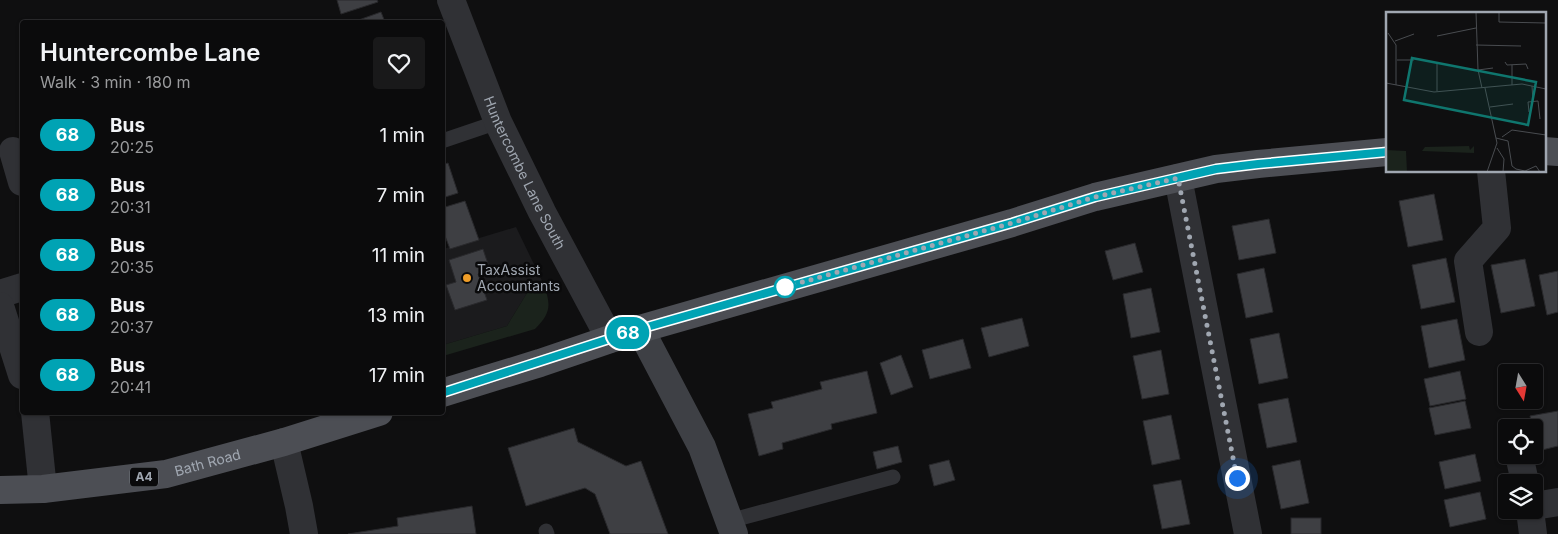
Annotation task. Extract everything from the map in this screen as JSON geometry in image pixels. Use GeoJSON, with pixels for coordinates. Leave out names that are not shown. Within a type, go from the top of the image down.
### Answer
{"type":"FeatureCollection","features":[{"type":"Feature","properties":{"kind":"main road"},"geometry":{"type":"LineString","coordinates":[[445,392],[640,329],[1012,223],[1095,197],[1216,169],[1386,152]]}},
{"type":"Feature","properties":{"kind":"main road","name":"Bath Road"},"geometry":{"type":"LineString","coordinates":[[0,490],[43,488],[166,474],[284,442],[370,415]]}},
{"type":"Feature","properties":{"kind":"street","name":"Huntercombe Lane South"},"geometry":{"type":"LineString","coordinates":[[451,0],[498,122],[542,212],[610,339]]}},
{"type":"Feature","properties":{"kind":"street"},"geometry":{"type":"LineString","coordinates":[[13,151],[20,175]]}},
{"type":"Feature","properties":{"kind":"street"},"geometry":{"type":"LineString","coordinates":[[1479,332],[1468,261],[1498,228],[1491,172]]}},
{"type":"Feature","properties":{"kind":"street"},"geometry":{"type":"LineString","coordinates":[[1178,178],[1248,534]]}},
{"type":"Feature","properties":{"kind":"street"},"geometry":{"type":"LineString","coordinates":[[0,294],[20,288]]}},
{"type":"Feature","properties":{"kind":"street"},"geometry":{"type":"LineString","coordinates":[[0,306],[20,368]]}},
{"type":"Feature","properties":{"kind":"street"},"geometry":{"type":"LineString","coordinates":[[640,329],[702,447],[732,527]]}},
{"type":"Feature","properties":{"kind":"street"},"geometry":{"type":"LineString","coordinates":[[35,415],[43,488]]}},
{"type":"Feature","properties":{"kind":"street"},"geometry":{"type":"LineString","coordinates":[[284,442],[304,534]]}},
{"type":"Feature","properties":{"kind":"street"},"geometry":{"type":"LineString","coordinates":[[1543,504],[1558,502]]}},
{"type":"Feature","properties":{"kind":"street"},"geometry":{"type":"LineString","coordinates":[[1532,519],[1534,534]]}},
{"type":"Feature","properties":{"kind":"lane"},"geometry":{"type":"LineString","coordinates":[[445,139],[498,122]]}},
{"type":"Feature","properties":{"kind":"lane"},"geometry":{"type":"LineString","coordinates":[[732,527],[893,477]]}},
{"type":"Feature","properties":{"kind":"shaded area"},"geometry":{"type":"Polygon","coordinates":[[[516,227],[544,285],[527,293],[507,326],[445,344],[445,248],[516,227]]]}},
{"type":"Feature","properties":{"kind":"shaded area"},"geometry":{"type":"Polygon","coordinates":[[[544,285],[548,298],[547,313],[535,329],[445,355],[445,344],[507,326],[527,293],[544,285]]]}},
{"type":"Feature","properties":{"kind":"building"},"geometry":{"type":"Polygon","coordinates":[[[337,0],[377,0],[378,2],[341,14],[337,0]]]}},
{"type":"Feature","properties":{"kind":"building"},"geometry":{"type":"Polygon","coordinates":[[[381,12],[384,20],[359,20],[381,12]]]}},
{"type":"Feature","properties":{"kind":"building"},"geometry":{"type":"Polygon","coordinates":[[[448,163],[458,193],[445,197],[445,164],[448,163]]]}},
{"type":"Feature","properties":{"kind":"building"},"geometry":{"type":"Polygon","coordinates":[[[1434,194],[1443,240],[1408,247],[1399,201],[1434,194]]]}},
{"type":"Feature","properties":{"kind":"building"},"geometry":{"type":"Polygon","coordinates":[[[465,201],[479,240],[450,249],[445,236],[445,207],[465,201]]]}},
{"type":"Feature","properties":{"kind":"building"},"geometry":{"type":"Polygon","coordinates":[[[1269,219],[1276,253],[1239,260],[1232,226],[1269,219]]]}},
{"type":"Feature","properties":{"kind":"building"},"geometry":{"type":"Polygon","coordinates":[[[1135,243],[1143,272],[1113,280],[1105,251],[1135,243]]]}},
{"type":"Feature","properties":{"kind":"building","name":"TaxAssist Accountants"},"geometry":{"type":"Polygon","coordinates":[[[483,249],[490,270],[478,274],[487,300],[455,310],[446,285],[456,282],[449,260],[483,249]]]}},
{"type":"Feature","properties":{"kind":"building"},"geometry":{"type":"Polygon","coordinates":[[[1446,258],[1455,302],[1421,309],[1412,265],[1446,258]]]}},
{"type":"Feature","properties":{"kind":"building"},"geometry":{"type":"Polygon","coordinates":[[[1525,259],[1535,306],[1501,313],[1491,265],[1525,259]]]}},
{"type":"Feature","properties":{"kind":"building"},"geometry":{"type":"Polygon","coordinates":[[[1264,268],[1273,312],[1246,318],[1237,274],[1264,268]]]}},
{"type":"Feature","properties":{"kind":"building"},"geometry":{"type":"Polygon","coordinates":[[[1558,271],[1558,312],[1547,315],[1539,275],[1558,271]]]}},
{"type":"Feature","properties":{"kind":"building"},"geometry":{"type":"Polygon","coordinates":[[[1151,288],[1160,332],[1131,338],[1123,294],[1151,288]]]}},
{"type":"Feature","properties":{"kind":"building"},"geometry":{"type":"Polygon","coordinates":[[[1022,318],[1029,346],[989,357],[981,328],[1022,318]]]}},
{"type":"Feature","properties":{"kind":"building"},"geometry":{"type":"Polygon","coordinates":[[[1457,319],[1465,360],[1429,368],[1421,326],[1457,319]]]}},
{"type":"Feature","properties":{"kind":"building"},"geometry":{"type":"Polygon","coordinates":[[[1279,333],[1288,378],[1259,384],[1250,339],[1279,333]]]}},
{"type":"Feature","properties":{"kind":"building"},"geometry":{"type":"Polygon","coordinates":[[[963,339],[971,368],[930,379],[922,350],[963,339]]]}},
{"type":"Feature","properties":{"kind":"building"},"geometry":{"type":"Polygon","coordinates":[[[1161,350],[1169,394],[1142,399],[1133,356],[1161,350]]]}},
{"type":"Feature","properties":{"kind":"building"},"geometry":{"type":"Polygon","coordinates":[[[901,355],[913,387],[891,395],[880,363],[901,355]]]}},
{"type":"Feature","properties":{"kind":"building"},"geometry":{"type":"Polygon","coordinates":[[[867,371],[877,413],[831,424],[832,429],[782,443],[783,449],[759,456],[748,414],[773,408],[771,402],[822,389],[820,382],[867,371]]]}},
{"type":"Feature","properties":{"kind":"building"},"geometry":{"type":"Polygon","coordinates":[[[1460,371],[1466,399],[1430,406],[1424,379],[1460,371]]]}},
{"type":"Feature","properties":{"kind":"building"},"geometry":{"type":"Polygon","coordinates":[[[1288,398],[1297,442],[1267,448],[1258,404],[1288,398]]]}},
{"type":"Feature","properties":{"kind":"building"},"geometry":{"type":"Polygon","coordinates":[[[1465,401],[1471,428],[1435,435],[1429,408],[1465,401]]]}},
{"type":"Feature","properties":{"kind":"building"},"geometry":{"type":"Polygon","coordinates":[[[1558,411],[1558,446],[1543,450],[1543,419],[1531,419],[1530,416],[1558,411]]]}},
{"type":"Feature","properties":{"kind":"building"},"geometry":{"type":"Polygon","coordinates":[[[1171,415],[1180,459],[1152,465],[1143,421],[1171,415]]]}},
{"type":"Feature","properties":{"kind":"building"},"geometry":{"type":"Polygon","coordinates":[[[574,428],[578,442],[626,466],[641,461],[668,534],[610,534],[595,494],[585,488],[526,506],[508,448],[574,428]]]}},
{"type":"Feature","properties":{"kind":"building"},"geometry":{"type":"Polygon","coordinates":[[[898,446],[902,462],[877,469],[873,452],[898,446]]]}},
{"type":"Feature","properties":{"kind":"building"},"geometry":{"type":"Polygon","coordinates":[[[1475,454],[1481,481],[1445,489],[1439,462],[1475,454]]]}},
{"type":"Feature","properties":{"kind":"building"},"geometry":{"type":"Polygon","coordinates":[[[949,460],[955,480],[934,486],[929,465],[949,460]]]}},
{"type":"Feature","properties":{"kind":"building"},"geometry":{"type":"Polygon","coordinates":[[[1300,460],[1309,503],[1281,509],[1272,466],[1300,460]]]}},
{"type":"Feature","properties":{"kind":"building"},"geometry":{"type":"Polygon","coordinates":[[[1181,480],[1190,524],[1162,529],[1153,485],[1181,480]]]}},
{"type":"Feature","properties":{"kind":"building"},"geometry":{"type":"Polygon","coordinates":[[[1480,492],[1486,519],[1450,527],[1444,500],[1480,492]]]}},
{"type":"Feature","properties":{"kind":"building"},"geometry":{"type":"Polygon","coordinates":[[[472,506],[476,534],[348,534],[398,526],[397,518],[472,506]]]}},
{"type":"Feature","properties":{"kind":"building"},"geometry":{"type":"Polygon","coordinates":[[[1291,518],[1321,518],[1321,534],[1291,534],[1291,518]]]}},
{"type":"Feature","properties":{"kind":"bus line","name":"68"},"geometry":{"type":"LineString","coordinates":[[445,392],[640,329],[1012,223],[1095,197],[1216,169],[1386,152]]}},
{"type":"Feature","properties":{"kind":"place","name":"TaxAssist Accountants"},"geometry":{"type":"Point","coordinates":[467,278]}},
{"type":"Feature","properties":{"kind":"route"},"geometry":{"type":"LineString","coordinates":[[785,287],[1012,223],[1095,197],[1178,178],[1237,478]]}}]}
